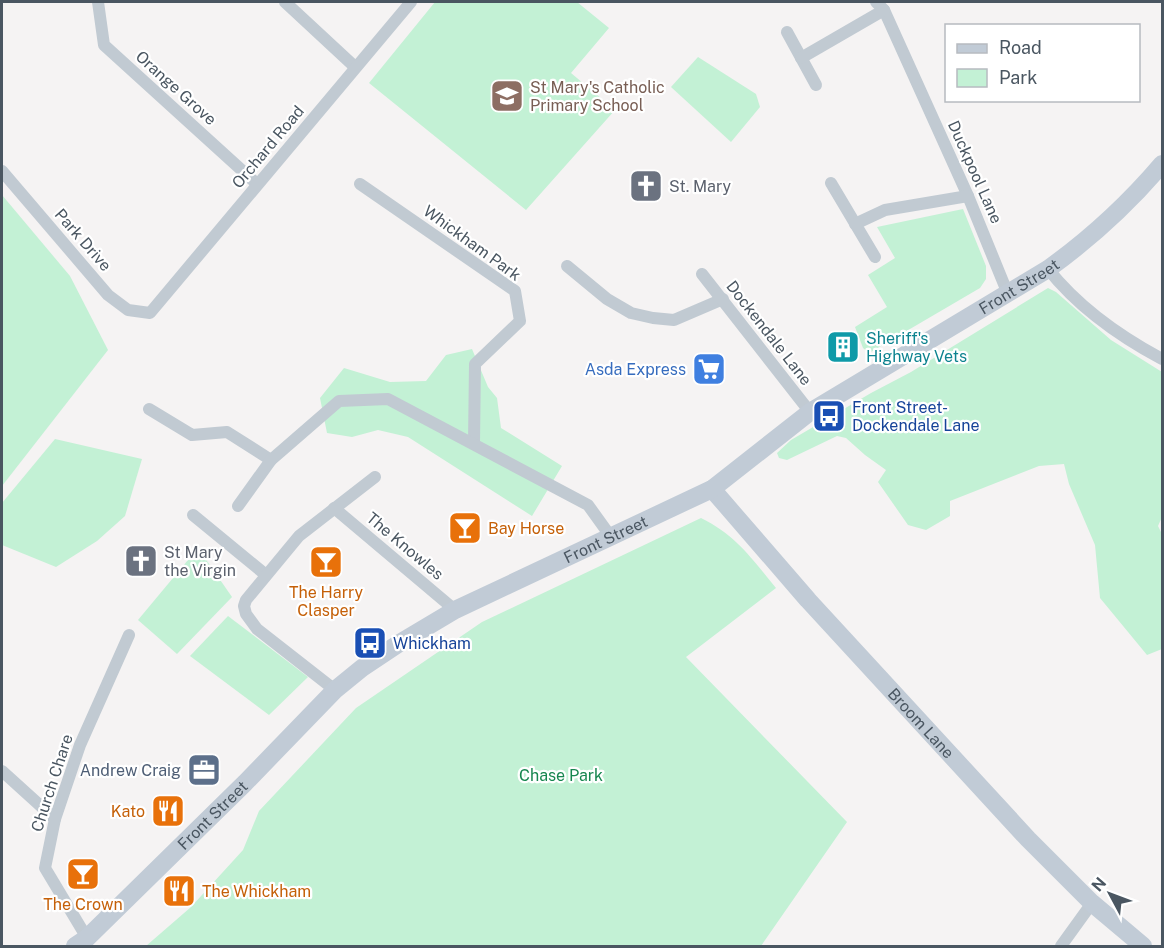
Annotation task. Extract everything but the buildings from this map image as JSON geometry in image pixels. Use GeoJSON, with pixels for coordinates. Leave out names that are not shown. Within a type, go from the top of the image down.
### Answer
{"type":"FeatureCollection","features":[{"type":"Feature","properties":{"kind":"main road","name":"Front Street"},"geometry":{"type":"LineString","coordinates":[[85,944],[335,690],[362,668],[455,610],[712,489],[810,412],[1008,294],[1072,252],[1119,212],[1162,164]]}},
{"type":"Feature","properties":{"kind":"main road","name":"Broom Lane"},"geometry":{"type":"LineString","coordinates":[[712,489],[787,577],[1028,839],[1092,903],[1143,946]]}},
{"type":"Feature","properties":{"kind":"street","name":"Orange Grove"},"geometry":{"type":"LineString","coordinates":[[98,2],[104,45],[257,184]]}},
{"type":"Feature","properties":{"kind":"street"},"geometry":{"type":"LineString","coordinates":[[285,2],[355,67]]}},
{"type":"Feature","properties":{"kind":"street","name":"Orchard Road"},"geometry":{"type":"LineString","coordinates":[[150,314],[411,2]]}},
{"type":"Feature","properties":{"kind":"street"},"geometry":{"type":"LineString","coordinates":[[801,58],[880,6]]}},
{"type":"Feature","properties":{"kind":"street","name":"Duckpool Lane"},"geometry":{"type":"LineString","coordinates":[[880,6],[968,196],[1008,294]]}},
{"type":"Feature","properties":{"kind":"street"},"geometry":{"type":"LineString","coordinates":[[787,32],[816,85]]}},
{"type":"Feature","properties":{"kind":"street","name":"Park Drive"},"geometry":{"type":"LineString","coordinates":[[2,171],[108,295],[128,310],[150,314]]}},
{"type":"Feature","properties":{"kind":"street"},"geometry":{"type":"LineString","coordinates":[[831,183],[874,257]]}},
{"type":"Feature","properties":{"kind":"street","name":"Whickham Park"},"geometry":{"type":"LineString","coordinates":[[360,184],[515,291],[520,321],[475,364],[474,443]]}},
{"type":"Feature","properties":{"kind":"street"},"geometry":{"type":"LineString","coordinates":[[855,224],[885,210],[968,196]]}},
{"type":"Feature","properties":{"kind":"street"},"geometry":{"type":"LineString","coordinates":[[567,266],[607,299],[631,313],[653,318],[674,320],[723,299]]}},
{"type":"Feature","properties":{"kind":"street"},"geometry":{"type":"LineString","coordinates":[[1048,269],[1062,287],[1086,310],[1136,345],[1162,359]]}},
{"type":"Feature","properties":{"kind":"street","name":"Dockendale Lane"},"geometry":{"type":"LineString","coordinates":[[702,274],[810,412]]}},
{"type":"Feature","properties":{"kind":"street"},"geometry":{"type":"LineString","coordinates":[[238,506],[271,460],[339,401],[388,399],[588,505],[610,537]]}},
{"type":"Feature","properties":{"kind":"street"},"geometry":{"type":"LineString","coordinates":[[148,409],[192,435],[227,432],[271,460]]}},
{"type":"Feature","properties":{"kind":"street"},"geometry":{"type":"LineString","coordinates":[[335,690],[257,629],[246,614],[244,606],[246,600],[299,536],[375,477]]}},
{"type":"Feature","properties":{"kind":"street","name":"The Knowles"},"geometry":{"type":"LineString","coordinates":[[334,508],[455,610]]}},
{"type":"Feature","properties":{"kind":"street"},"geometry":{"type":"LineString","coordinates":[[193,515],[266,575]]}},
{"type":"Feature","properties":{"kind":"street","name":"Church Chare"},"geometry":{"type":"LineString","coordinates":[[85,944],[45,868],[55,819],[80,745],[129,635]]}},
{"type":"Feature","properties":{"kind":"street"},"geometry":{"type":"LineString","coordinates":[[2,771],[55,819]]}},
{"type":"Feature","properties":{"kind":"street"},"geometry":{"type":"LineString","coordinates":[[1061,946],[1092,903]]}},
{"type":"Feature","properties":{"kind":"green space","name":"St Mary's Catholic Primary School"},"geometry":{"type":"Polygon","coordinates":[[[435,2],[577,2],[609,28],[571,73],[615,110],[526,210],[369,83],[435,2]]]}},
{"type":"Feature","properties":{"kind":"green space"},"geometry":{"type":"Polygon","coordinates":[[[698,57],[756,94],[760,107],[731,142],[671,87],[698,57]]]}},
{"type":"Feature","properties":{"kind":"green space"},"geometry":{"type":"Polygon","coordinates":[[[2,195],[70,276],[108,350],[2,486],[2,195]]]}},
{"type":"Feature","properties":{"kind":"green space"},"geometry":{"type":"Polygon","coordinates":[[[963,209],[986,266],[986,279],[980,288],[869,353],[863,348],[855,327],[887,307],[868,275],[895,258],[877,227],[963,209]]]}},
{"type":"Feature","properties":{"kind":"green space"},"geometry":{"type":"Polygon","coordinates":[[[1048,288],[1056,292],[1111,340],[1162,372],[1162,517],[1158,526],[1162,534],[1162,649],[1147,655],[1100,598],[1095,545],[1069,484],[1064,464],[1039,466],[950,501],[950,516],[926,530],[908,525],[878,482],[886,470],[846,438],[837,436],[787,460],[779,458],[777,453],[791,440],[911,372],[1048,288]]]}},
{"type":"Feature","properties":{"kind":"green space"},"geometry":{"type":"Polygon","coordinates":[[[472,349],[488,387],[497,398],[501,428],[562,466],[532,516],[408,437],[378,430],[352,437],[327,433],[320,398],[344,368],[390,382],[426,381],[446,355],[472,349]]]}},
{"type":"Feature","properties":{"kind":"green space"},"geometry":{"type":"Polygon","coordinates":[[[55,439],[142,459],[125,516],[97,541],[56,567],[2,545],[2,503],[55,439]]]}},
{"type":"Feature","properties":{"kind":"green space","name":"Chase Park"},"geometry":{"type":"Polygon","coordinates":[[[701,518],[734,540],[776,588],[686,657],[847,822],[761,946],[146,946],[191,907],[243,850],[259,811],[356,708],[482,622],[701,518]]]}},
{"type":"Feature","properties":{"kind":"green space"},"geometry":{"type":"Polygon","coordinates":[[[198,548],[232,597],[177,654],[138,620],[198,548]]]}},
{"type":"Feature","properties":{"kind":"green space"},"geometry":{"type":"Polygon","coordinates":[[[228,616],[308,677],[269,715],[190,656],[228,616]]]}},
{"type":"Feature","properties":{"kind":"place","name":"St Mary's Catholic Primary School"},"geometry":{"type":"Point","coordinates":[507,96]}},
{"type":"Feature","properties":{"kind":"place","name":"St. Mary"},"geometry":{"type":"Point","coordinates":[646,186]}},
{"type":"Feature","properties":{"kind":"place","name":"Sheriff's Highway Vets"},"geometry":{"type":"Point","coordinates":[843,347]}},
{"type":"Feature","properties":{"kind":"place","name":"Asda Express"},"geometry":{"type":"Point","coordinates":[709,369]}},
{"type":"Feature","properties":{"kind":"place","name":"Front Street- Dockendale Lane"},"geometry":{"type":"Point","coordinates":[829,416]}},
{"type":"Feature","properties":{"kind":"place","name":"Bay Horse"},"geometry":{"type":"Point","coordinates":[465,528]}},
{"type":"Feature","properties":{"kind":"place","name":"St Mary the Virgin"},"geometry":{"type":"Point","coordinates":[141,561]}},
{"type":"Feature","properties":{"kind":"place","name":"The Harry Clasper"},"geometry":{"type":"Point","coordinates":[326,562]}},
{"type":"Feature","properties":{"kind":"place","name":"Whickham"},"geometry":{"type":"Point","coordinates":[370,643]}},
{"type":"Feature","properties":{"kind":"place","name":"Andrew Craig"},"geometry":{"type":"Point","coordinates":[204,770]}},
{"type":"Feature","properties":{"kind":"place","name":"Kato"},"geometry":{"type":"Point","coordinates":[168,811]}},
{"type":"Feature","properties":{"kind":"place","name":"The Crown"},"geometry":{"type":"Point","coordinates":[83,874]}},
{"type":"Feature","properties":{"kind":"place","name":"The Whickham"},"geometry":{"type":"Point","coordinates":[179,891]}}]}
